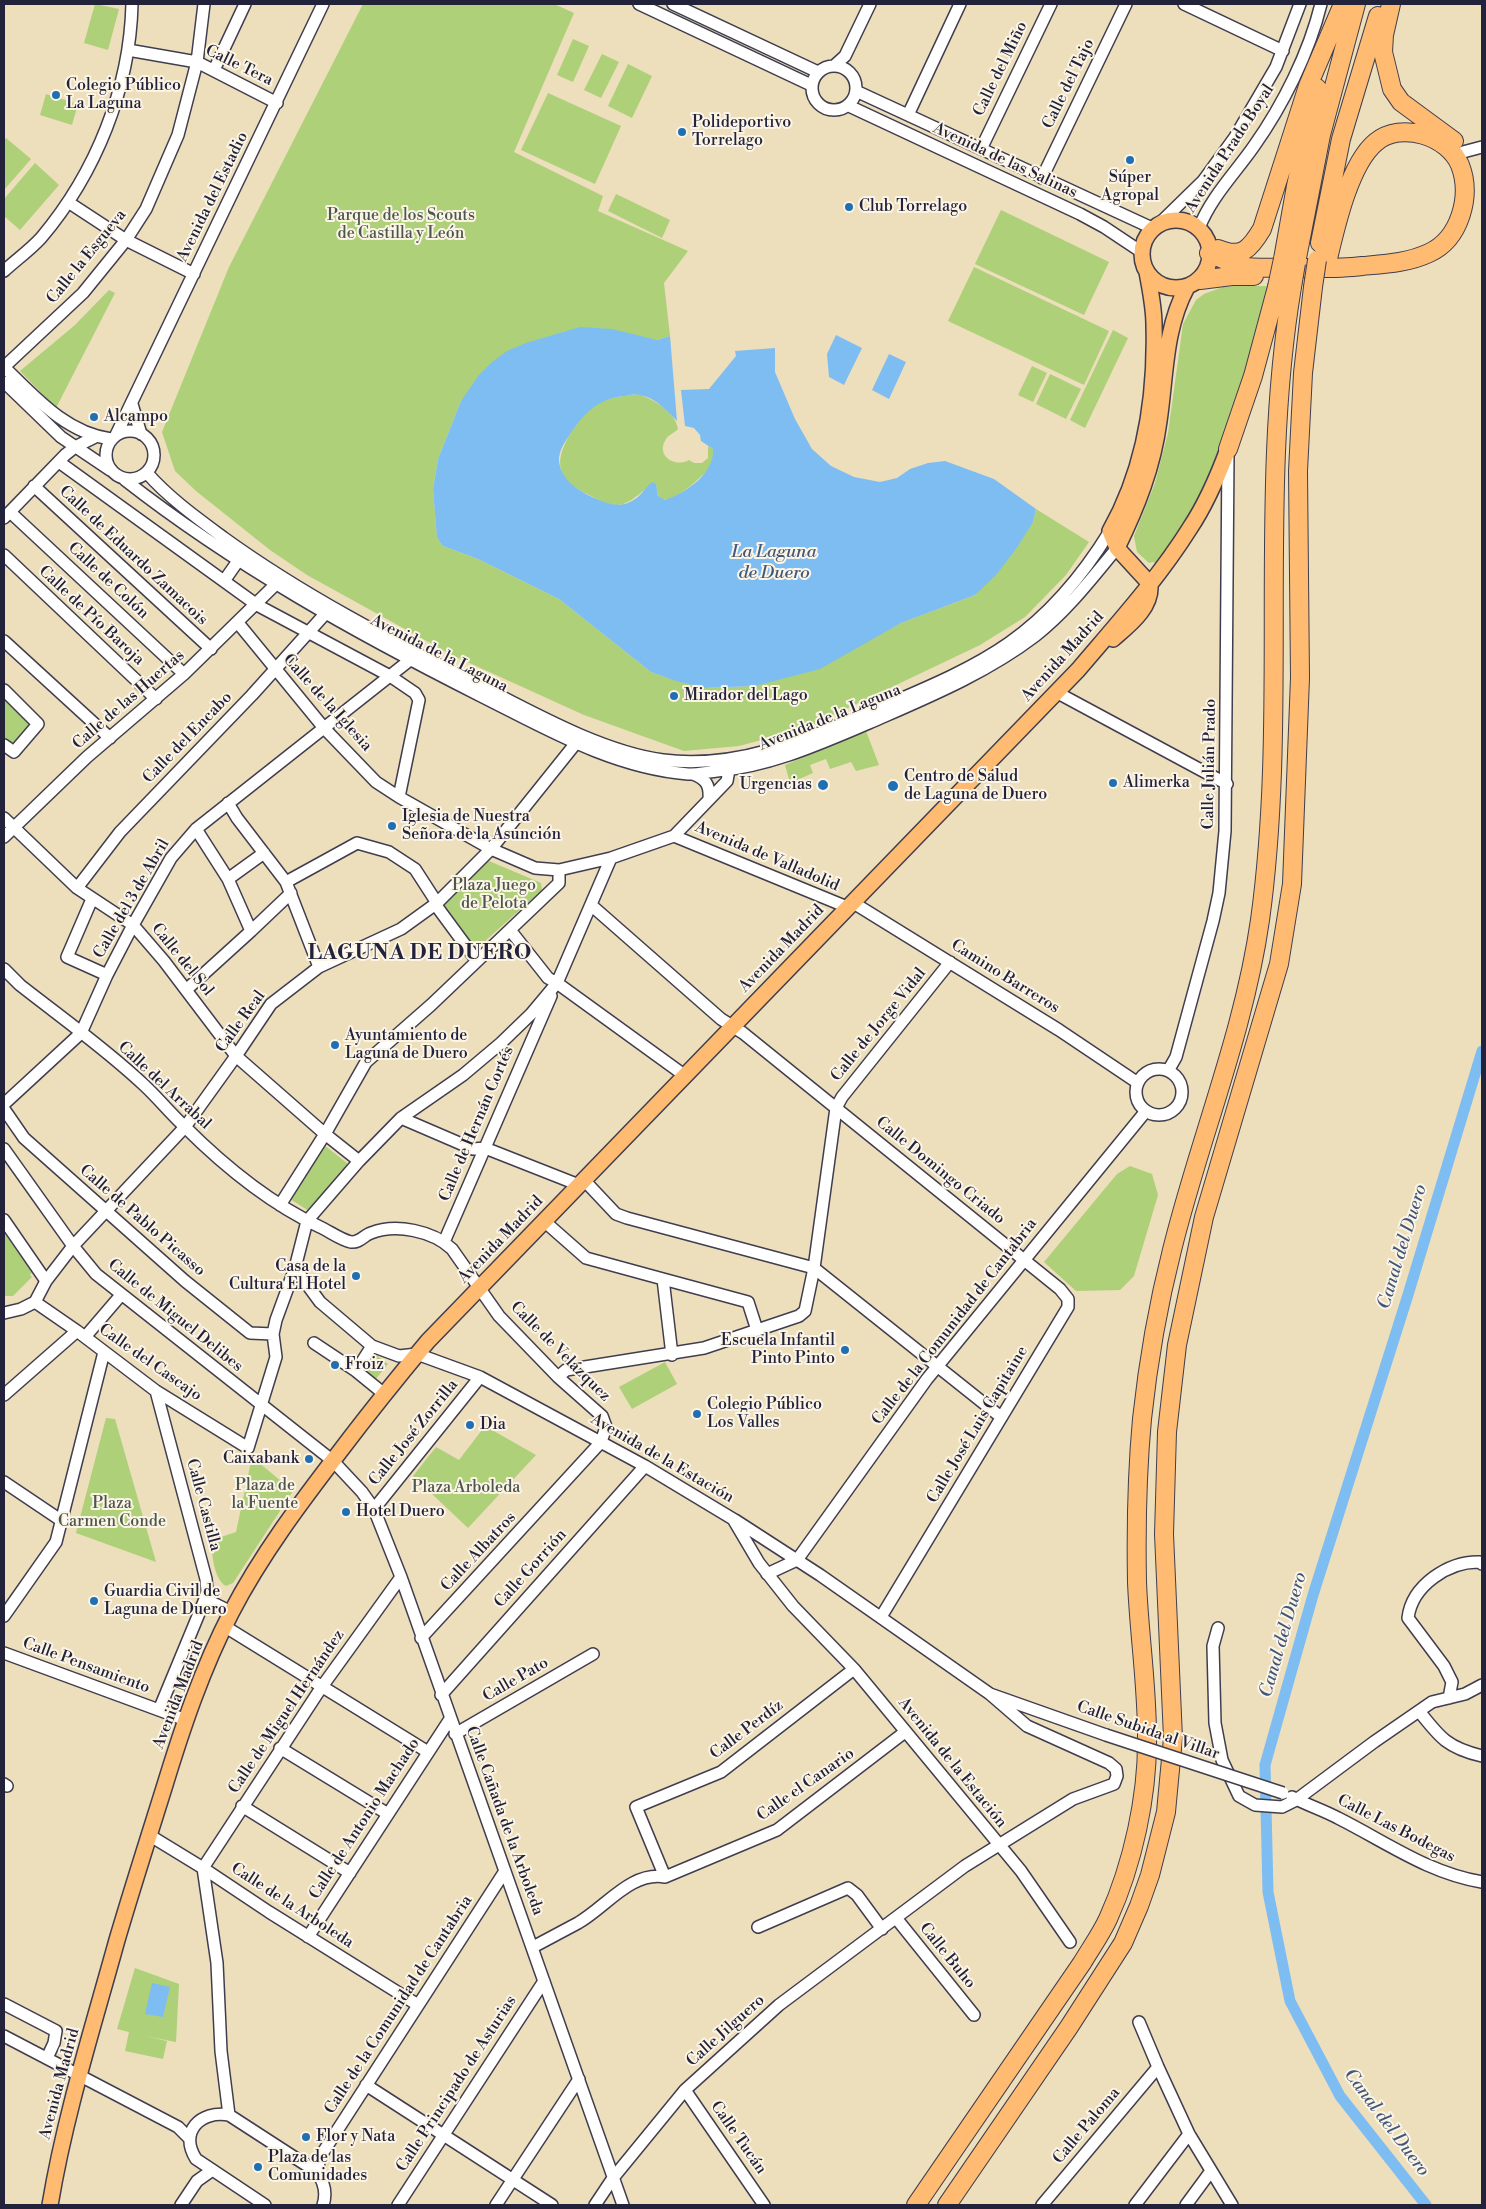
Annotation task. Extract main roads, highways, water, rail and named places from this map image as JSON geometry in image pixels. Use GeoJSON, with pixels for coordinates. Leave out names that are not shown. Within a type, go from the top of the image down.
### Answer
{"type":"FeatureCollection","features":[{"type":"Feature","properties":{"kind":"highway"},"geometry":{"type":"LineString","coordinates":[[1209,249],[1235,254],[1244,252],[1254,242],[1262,229],[1295,120],[1343,4]]}},
{"type":"Feature","properties":{"kind":"highway"},"geometry":{"type":"LineString","coordinates":[[1228,448],[1284,287],[1321,135],[1356,4]]}},
{"type":"Feature","properties":{"kind":"highway"},"geometry":{"type":"LineString","coordinates":[[947,2205],[1069,2027],[1123,1943],[1150,1875],[1164,1821],[1173,1738],[1164,1534],[1167,1432],[1177,1345],[1204,1217],[1279,964],[1292,884],[1300,678],[1298,470],[1306,351],[1341,139],[1382,4]]}},
{"type":"Feature","properties":{"kind":"highway"},"geometry":{"type":"LineString","coordinates":[[1194,284],[1232,276],[1350,277],[1402,272],[1423,266],[1443,257],[1459,241],[1470,223],[1476,202],[1474,179],[1468,158],[1442,131],[1401,102],[1392,89],[1383,52],[1384,35],[1391,4]]}},
{"type":"Feature","properties":{"kind":"highway"},"geometry":{"type":"LineString","coordinates":[[1290,261],[1296,186],[1326,44]]}},
{"type":"Feature","properties":{"kind":"highway"},"geometry":{"type":"LineString","coordinates":[[1209,249],[1240,266],[1348,268],[1400,262],[1431,253],[1458,224],[1464,204],[1464,185],[1460,164],[1449,150],[1438,141],[1423,134],[1407,132],[1388,134],[1376,142],[1364,155],[1351,180],[1322,262]]}},
{"type":"Feature","properties":{"kind":"highway"},"geometry":{"type":"LineString","coordinates":[[916,2205],[1082,1963],[1107,1922],[1121,1888],[1140,1816],[1147,1739],[1137,1584],[1137,1502],[1142,1418],[1154,1334],[1172,1251],[1243,1004],[1260,922],[1268,840],[1275,480],[1284,287]]}},
{"type":"Feature","properties":{"kind":"main road"},"geometry":{"type":"LineString","coordinates":[[1171,219],[1182,219],[1199,228],[1209,249],[1208,266],[1194,284],[1171,289],[1162,286],[1147,272],[1143,253],[1146,235],[1157,225],[1171,219]]}},
{"type":"Feature","properties":{"kind":"main road","name":"Avenida de la Laguna"},"geometry":{"type":"LineString","coordinates":[[1117,548],[1110,531],[1138,467],[1148,424],[1154,324],[1147,272]]}},
{"type":"Feature","properties":{"kind":"main road","name":"Avenida de la Laguna"},"geometry":{"type":"LineString","coordinates":[[1117,548],[1139,502],[1150,466],[1159,422],[1168,339],[1174,316],[1194,284]]}},
{"type":"Feature","properties":{"kind":"main road"},"geometry":{"type":"LineString","coordinates":[[1117,548],[1150,584],[1192,527],[1216,480],[1228,448]]}},
{"type":"Feature","properties":{"kind":"main road","name":"Avenida Madrid"},"geometry":{"type":"LineString","coordinates":[[50,2205],[63,2137],[80,2076],[149,1834],[186,1720],[231,1612],[280,1532],[383,1393],[417,1354],[478,1288],[1056,692],[1133,622],[1149,599],[1150,584]]}},
{"type":"Feature","properties":{"kind":"water","name":"La Laguna de Duero"},"geometry":{"type":"Polygon","coordinates":[[[580,327],[612,329],[657,340],[670,336],[677,421],[660,405],[646,397],[634,395],[615,397],[592,408],[574,428],[562,447],[559,460],[562,472],[579,490],[596,499],[614,505],[621,505],[633,501],[652,482],[656,484],[658,496],[665,500],[682,492],[698,481],[709,466],[713,449],[701,441],[700,435],[694,428],[685,426],[681,390],[709,389],[736,356],[735,351],[775,348],[775,372],[795,419],[812,449],[831,466],[854,477],[880,482],[897,478],[910,469],[928,463],[945,461],[994,479],[1036,509],[1033,522],[1016,549],[996,575],[975,595],[901,623],[820,669],[755,686],[704,688],[651,672],[559,599],[478,559],[443,546],[437,538],[433,489],[438,459],[461,401],[479,375],[507,351],[526,343],[580,327]]]}},
{"type":"Feature","properties":{"kind":"water"},"geometry":{"type":"Polygon","coordinates":[[[836,335],[862,348],[844,385],[829,377],[827,354],[836,335]]]}},
{"type":"Feature","properties":{"kind":"water"},"geometry":{"type":"Polygon","coordinates":[[[889,354],[906,362],[889,399],[872,390],[889,354]]]}},
{"type":"Feature","properties":{"kind":"water"},"geometry":{"type":"Polygon","coordinates":[[[152,1983],[170,1987],[163,2017],[145,2014],[152,1983]]]}},
{"type":"Feature","properties":{"kind":"waterway","name":"Canal del Duero"},"geometry":{"type":"LineString","coordinates":[[1426,2205],[1340,2096],[1290,2001],[1268,1892],[1265,1765],[1313,1595],[1407,1298],[1482,1051]]}},
{"type":"Feature","properties":{"kind":"place","name":"Colegio Público La Laguna"},"geometry":{"type":"Point","coordinates":[56,95]}},
{"type":"Feature","properties":{"kind":"place","name":"Polideportivo Torrelago"},"geometry":{"type":"Point","coordinates":[682,132]}},
{"type":"Feature","properties":{"kind":"place","name":"Súper Agropal"},"geometry":{"type":"Point","coordinates":[1130,160]}},
{"type":"Feature","properties":{"kind":"place","name":"Club Torrelago"},"geometry":{"type":"Point","coordinates":[849,207]}},
{"type":"Feature","properties":{"kind":"place","name":"Alcampo"},"geometry":{"type":"Point","coordinates":[94,417]}},
{"type":"Feature","properties":{"kind":"place","name":"Mirador del Lago"},"geometry":{"type":"Point","coordinates":[674,696]}},
{"type":"Feature","properties":{"kind":"place","name":"Alimerka"},"geometry":{"type":"Point","coordinates":[1113,783]}},
{"type":"Feature","properties":{"kind":"place","name":"Urgencias"},"geometry":{"type":"Point","coordinates":[823,785]}},
{"type":"Feature","properties":{"kind":"place","name":"Centro de Salud de Laguna de Duero"},"geometry":{"type":"Point","coordinates":[893,786]}},
{"type":"Feature","properties":{"kind":"place","name":"Iglesia de Nuestra Señora de la Asunción"},"geometry":{"type":"Point","coordinates":[392,826]}},
{"type":"Feature","properties":{"kind":"place","name":"Ayuntamiento de Laguna de Duero"},"geometry":{"type":"Point","coordinates":[335,1045]}},
{"type":"Feature","properties":{"kind":"place","name":"Casa de la Cultura El Hotel"},"geometry":{"type":"Point","coordinates":[356,1276]}},
{"type":"Feature","properties":{"kind":"place","name":"Escuela Infantil Pinto Pinto"},"geometry":{"type":"Point","coordinates":[845,1350]}},
{"type":"Feature","properties":{"kind":"place","name":"Froiz"},"geometry":{"type":"Point","coordinates":[335,1365]}},
{"type":"Feature","properties":{"kind":"place","name":"Colegio Público Los Valles"},"geometry":{"type":"Point","coordinates":[697,1414]}},
{"type":"Feature","properties":{"kind":"place","name":"Dia"},"geometry":{"type":"Point","coordinates":[470,1425]}},
{"type":"Feature","properties":{"kind":"place","name":"Caixabank"},"geometry":{"type":"Point","coordinates":[309,1459]}},
{"type":"Feature","properties":{"kind":"place","name":"Hotel Duero"},"geometry":{"type":"Point","coordinates":[346,1512]}},
{"type":"Feature","properties":{"kind":"place","name":"Guardia Civil de Laguna de Duero"},"geometry":{"type":"Point","coordinates":[94,1601]}},
{"type":"Feature","properties":{"kind":"place","name":"Flor y Nata"},"geometry":{"type":"Point","coordinates":[306,2137]}},
{"type":"Feature","properties":{"kind":"place","name":"Plaza de las Comunidades"},"geometry":{"type":"Point","coordinates":[258,2167]}},
{"type":"Feature","properties":{"kind":"district","name":"LAGUNA DE DUERO"},"geometry":{"type":"Point","coordinates":[420,954]}},
{"type":"Feature","properties":{"kind":"park label","name":"Parque de los Scouts de Castilla y León"},"geometry":{"type":"Point","coordinates":[401,225]}},
{"type":"Feature","properties":{"kind":"park label","name":"Plaza Juego de Pelota"},"geometry":{"type":"Point","coordinates":[494,895]}},
{"type":"Feature","properties":{"kind":"park label","name":"Plaza Arboleda"},"geometry":{"type":"Point","coordinates":[466,1488]}},
{"type":"Feature","properties":{"kind":"park label","name":"Plaza de la Fuente"},"geometry":{"type":"Point","coordinates":[265,1495]}},
{"type":"Feature","properties":{"kind":"park label","name":"Plaza Carmen Conde"},"geometry":{"type":"Point","coordinates":[112,1513]}}]}
